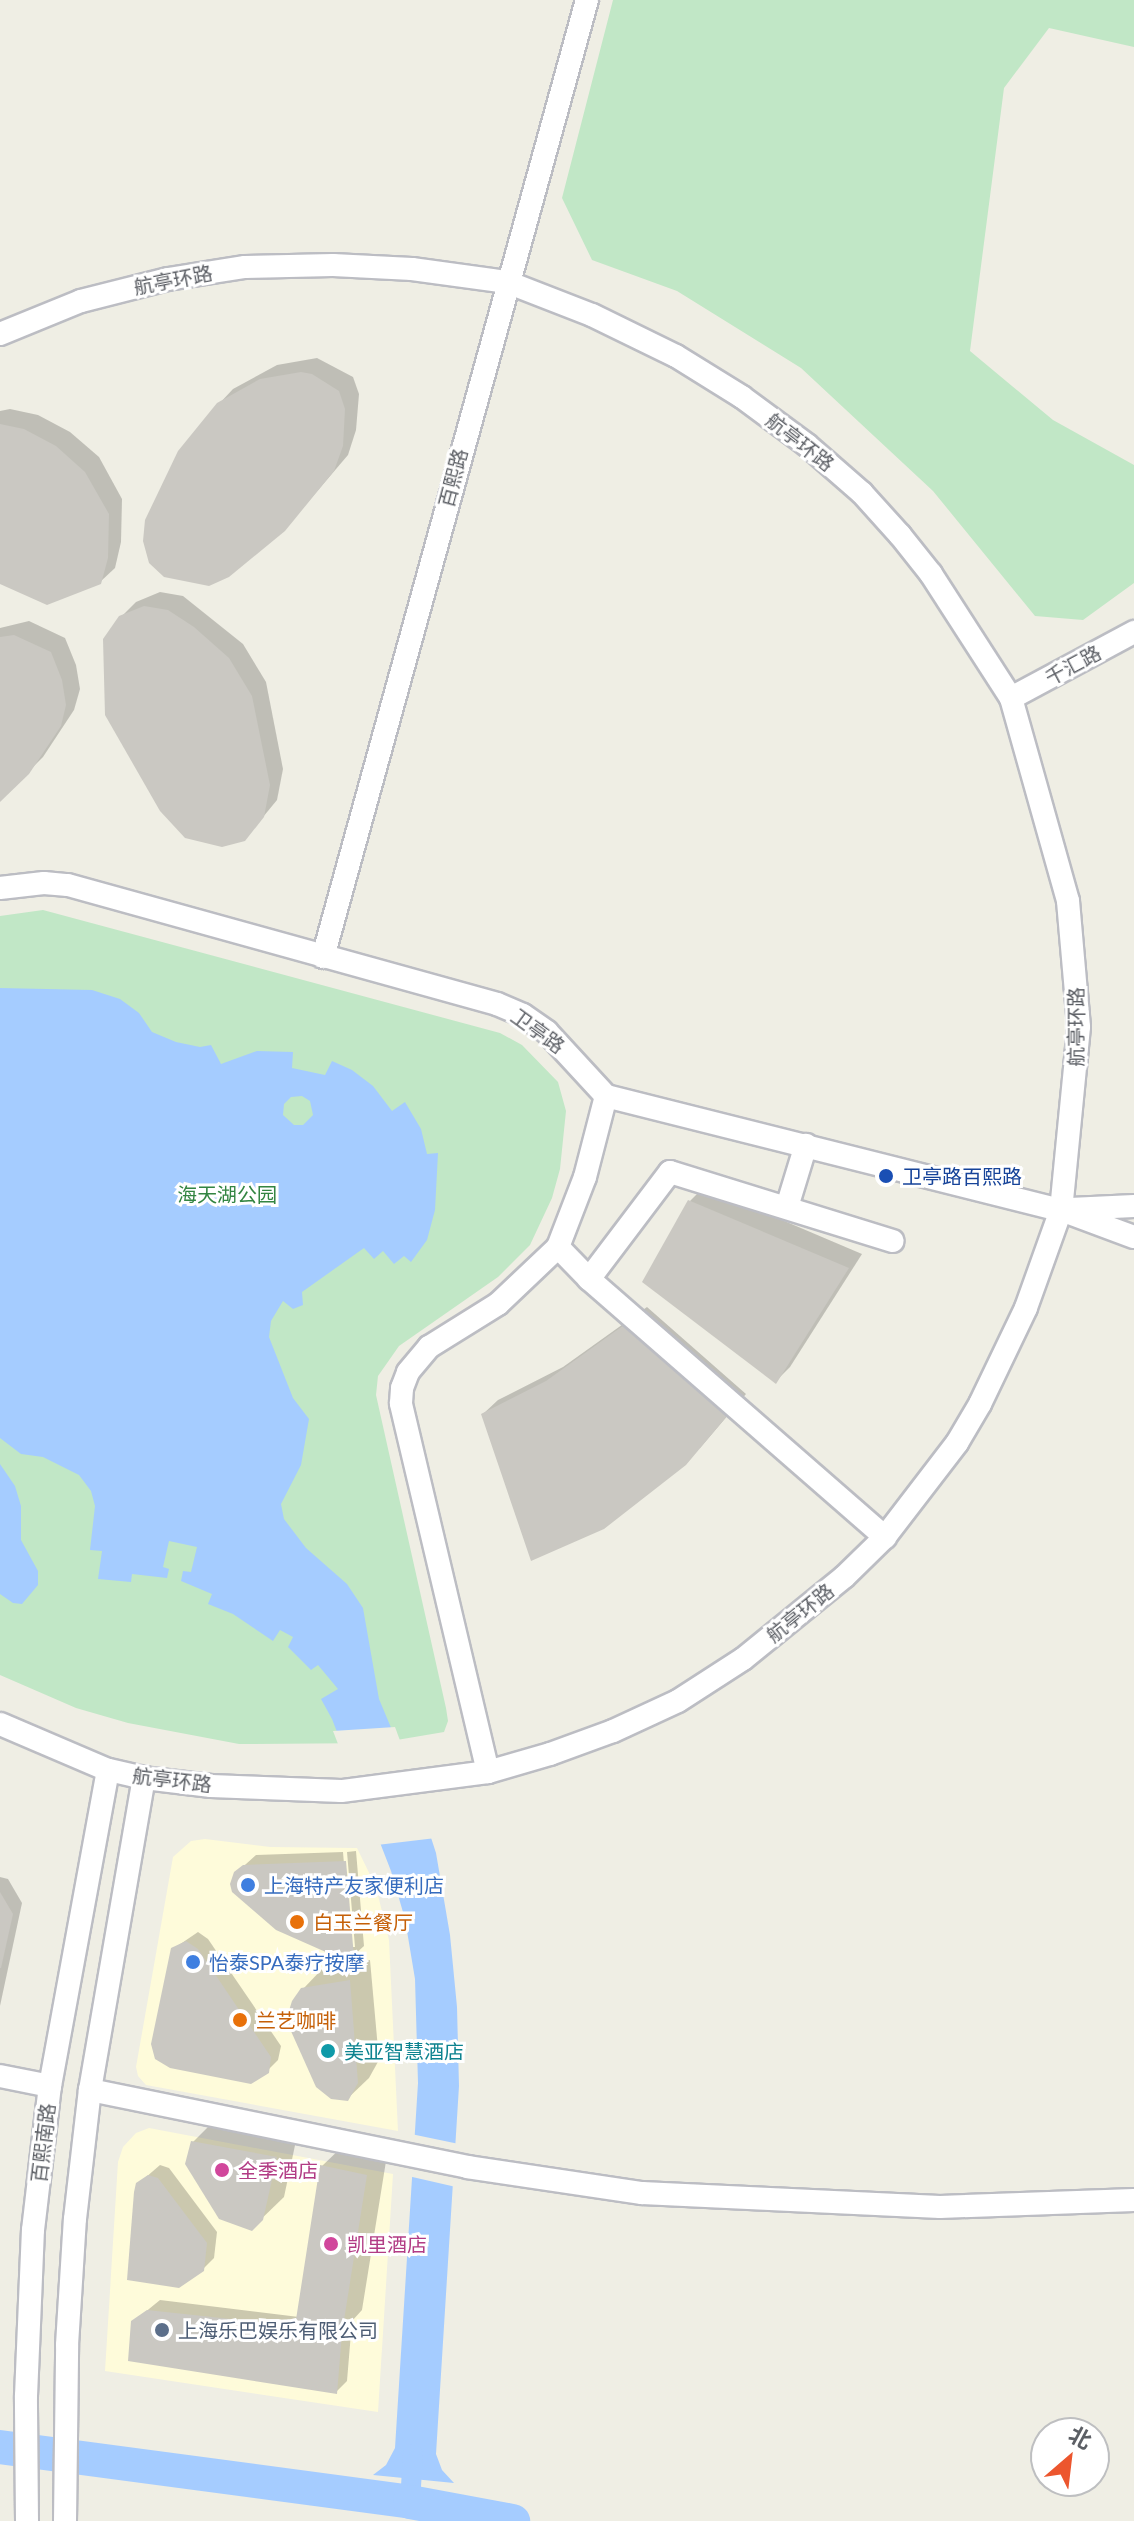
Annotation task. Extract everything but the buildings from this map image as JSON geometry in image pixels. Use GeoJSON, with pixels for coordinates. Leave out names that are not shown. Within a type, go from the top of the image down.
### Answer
{"type":"FeatureCollection","features":[{"type":"Feature","properties":{"kind":"street","name":"百熙路"},"geometry":{"type":"LineString","coordinates":[[323,957],[587,0]]}},
{"type":"Feature","properties":{"kind":"street","name":"航亭环路"},"geometry":{"type":"LineString","coordinates":[[0,334],[81,301],[168,279],[245,267],[349,266],[507,282],[592,315],[676,356],[742,397],[807,445],[862,493],[908,545],[973,636],[1011,698],[1055,843],[1068,901],[1076,962],[1079,1027],[1061,1210],[1026,1308],[980,1404],[957,1443],[885,1537],[797,1618],[743,1659],[678,1701],[601,1736],[488,1772],[341,1791],[211,1786],[144,1778],[108,1770],[0,1724]]}},
{"type":"Feature","properties":{"kind":"street","name":"千汇路"},"geometry":{"type":"LineString","coordinates":[[1011,698],[1134,632]]}},
{"type":"Feature","properties":{"kind":"street","name":"卫亭路"},"geometry":{"type":"LineString","coordinates":[[0,888],[44,883],[68,885],[497,1004],[523,1015],[573,1057],[606,1096]]}},
{"type":"Feature","properties":{"kind":"street"},"geometry":{"type":"LineString","coordinates":[[488,1772],[401,1403],[402,1388],[408,1372],[429,1347],[498,1304],[558,1247],[585,1177],[606,1096],[1061,1210],[1134,1237]]}},
{"type":"Feature","properties":{"kind":"street"},"geometry":{"type":"LineString","coordinates":[[787,1207],[806,1145]]}},
{"type":"Feature","properties":{"kind":"street"},"geometry":{"type":"LineString","coordinates":[[589,1279],[670,1172],[893,1241]]}},
{"type":"Feature","properties":{"kind":"street"},"geometry":{"type":"LineString","coordinates":[[1061,1210],[1134,1206]]}},
{"type":"Feature","properties":{"kind":"street"},"geometry":{"type":"LineString","coordinates":[[558,1247],[589,1279],[885,1537]]}},
{"type":"Feature","properties":{"kind":"street","name":"百熙南路"},"geometry":{"type":"LineString","coordinates":[[27,2514],[26,2396],[33,2230],[50,2086],[108,1770]]}},
{"type":"Feature","properties":{"kind":"street","name":"百熙南路"},"geometry":{"type":"LineString","coordinates":[[65,2515],[70,2284],[90,2090],[144,1778]]}},
{"type":"Feature","properties":{"kind":"street"},"geometry":{"type":"LineString","coordinates":[[0,2076],[50,2086]]}},
{"type":"Feature","properties":{"kind":"street"},"geometry":{"type":"LineString","coordinates":[[90,2090],[467,2167],[642,2193],[940,2207],[1134,2200]]}},
{"type":"Feature","properties":{"kind":"shaded area"},"geometry":{"type":"Polygon","coordinates":[[[205,1839],[270,1847],[357,1848],[376,1887],[389,1940],[398,2131],[146,2085],[138,2076],[136,2067],[173,1857],[191,1841],[205,1839]]]}},
{"type":"Feature","properties":{"kind":"shaded area"},"geometry":{"type":"Polygon","coordinates":[[[149,2128],[393,2174],[378,2412],[105,2371],[118,2162],[123,2147],[136,2133],[149,2128]]]}},
{"type":"Feature","properties":{"kind":"green space"},"geometry":{"type":"Polygon","coordinates":[[[613,0],[1134,0],[1134,47],[1049,28],[1004,88],[970,351],[1053,420],[1134,465],[1134,583],[1083,620],[1035,616],[933,491],[801,368],[677,291],[592,260],[562,198],[613,0]]]}},
{"type":"Feature","properties":{"kind":"green space","name":"海天湖公园"},"geometry":{"type":"Polygon","coordinates":[[[43,910],[500,1033],[522,1045],[558,1082],[566,1111],[560,1169],[552,1198],[530,1245],[498,1277],[399,1346],[378,1376],[376,1395],[446,1708],[448,1721],[444,1732],[379,1743],[239,1744],[128,1723],[76,1708],[0,1675],[0,916],[43,910]]]}},
{"type":"Feature","properties":{"kind":"water"},"geometry":{"type":"Polygon","coordinates":[[[0,988],[92,990],[120,999],[139,1013],[152,1032],[176,1042],[200,1047],[211,1045],[221,1064],[257,1051],[293,1052],[292,1068],[325,1075],[332,1061],[352,1070],[373,1086],[392,1111],[405,1102],[421,1129],[427,1154],[438,1153],[435,1210],[427,1240],[411,1262],[404,1256],[394,1264],[383,1251],[374,1259],[364,1248],[302,1292],[303,1305],[293,1309],[283,1301],[271,1321],[269,1337],[293,1398],[309,1419],[301,1465],[281,1504],[284,1519],[306,1548],[347,1584],[363,1608],[379,1699],[410,1773],[436,1853],[450,1935],[457,2007],[459,2086],[436,2454],[442,2470],[454,2483],[373,2475],[386,2465],[395,2448],[418,2083],[415,1979],[405,1919],[391,1871],[332,1719],[321,1699],[338,1689],[318,1665],[311,1670],[288,1647],[293,1637],[280,1630],[273,1641],[233,1614],[208,1604],[212,1594],[181,1581],[183,1571],[191,1572],[197,1547],[169,1541],[163,1567],[169,1569],[167,1578],[132,1574],[131,1582],[98,1579],[102,1551],[90,1550],[95,1506],[91,1491],[79,1475],[43,1457],[21,1454],[0,1438],[0,988]],[[302,1096],[291,1097],[284,1104],[283,1115],[294,1125],[303,1125],[313,1115],[310,1101],[302,1096]]]}},
{"type":"Feature","properties":{"kind":"water"},"geometry":{"type":"Polygon","coordinates":[[[0,1464],[15,1486],[21,1506],[21,1540],[38,1571],[38,1585],[22,1604],[13,1603],[0,1594],[0,1464]]]}},
{"type":"Feature","properties":{"kind":"pier"},"geometry":{"type":"Polygon","coordinates":[[[395,1727],[436,1838],[377,1845],[333,1731],[395,1727]]]}},
{"type":"Feature","properties":{"kind":"pier"},"geometry":{"type":"Polygon","coordinates":[[[411,2134],[459,2144],[456,2187],[408,2176],[411,2134]]]}},
{"type":"Feature","properties":{"kind":"waterway"},"geometry":{"type":"LineString","coordinates":[[0,2447],[410,2502],[513,2521]]}},
{"type":"Feature","properties":{"kind":"waterway"},"geometry":{"type":"LineString","coordinates":[[410,2502],[413,2454]]}},
{"type":"Feature","properties":{"kind":"place","name":"卫亭路百熙路"},"geometry":{"type":"Point","coordinates":[886,1176]}},
{"type":"Feature","properties":{"kind":"place","name":"上海特产友家便利店"},"geometry":{"type":"Point","coordinates":[248,1885]}},
{"type":"Feature","properties":{"kind":"place","name":"白玉兰餐厅"},"geometry":{"type":"Point","coordinates":[297,1922]}},
{"type":"Feature","properties":{"kind":"place","name":"怡泰SPA泰疗按摩"},"geometry":{"type":"Point","coordinates":[193,1962]}},
{"type":"Feature","properties":{"kind":"place","name":"兰艺咖啡"},"geometry":{"type":"Point","coordinates":[240,2020]}},
{"type":"Feature","properties":{"kind":"place","name":"美亚智慧酒店"},"geometry":{"type":"Point","coordinates":[328,2051]}},
{"type":"Feature","properties":{"kind":"place","name":"全季酒店"},"geometry":{"type":"Point","coordinates":[222,2170]}},
{"type":"Feature","properties":{"kind":"place","name":"凯里酒店"},"geometry":{"type":"Point","coordinates":[331,2244]}},
{"type":"Feature","properties":{"kind":"place","name":"上海乐巴娱乐有限公司"},"geometry":{"type":"Point","coordinates":[162,2330]}}]}
